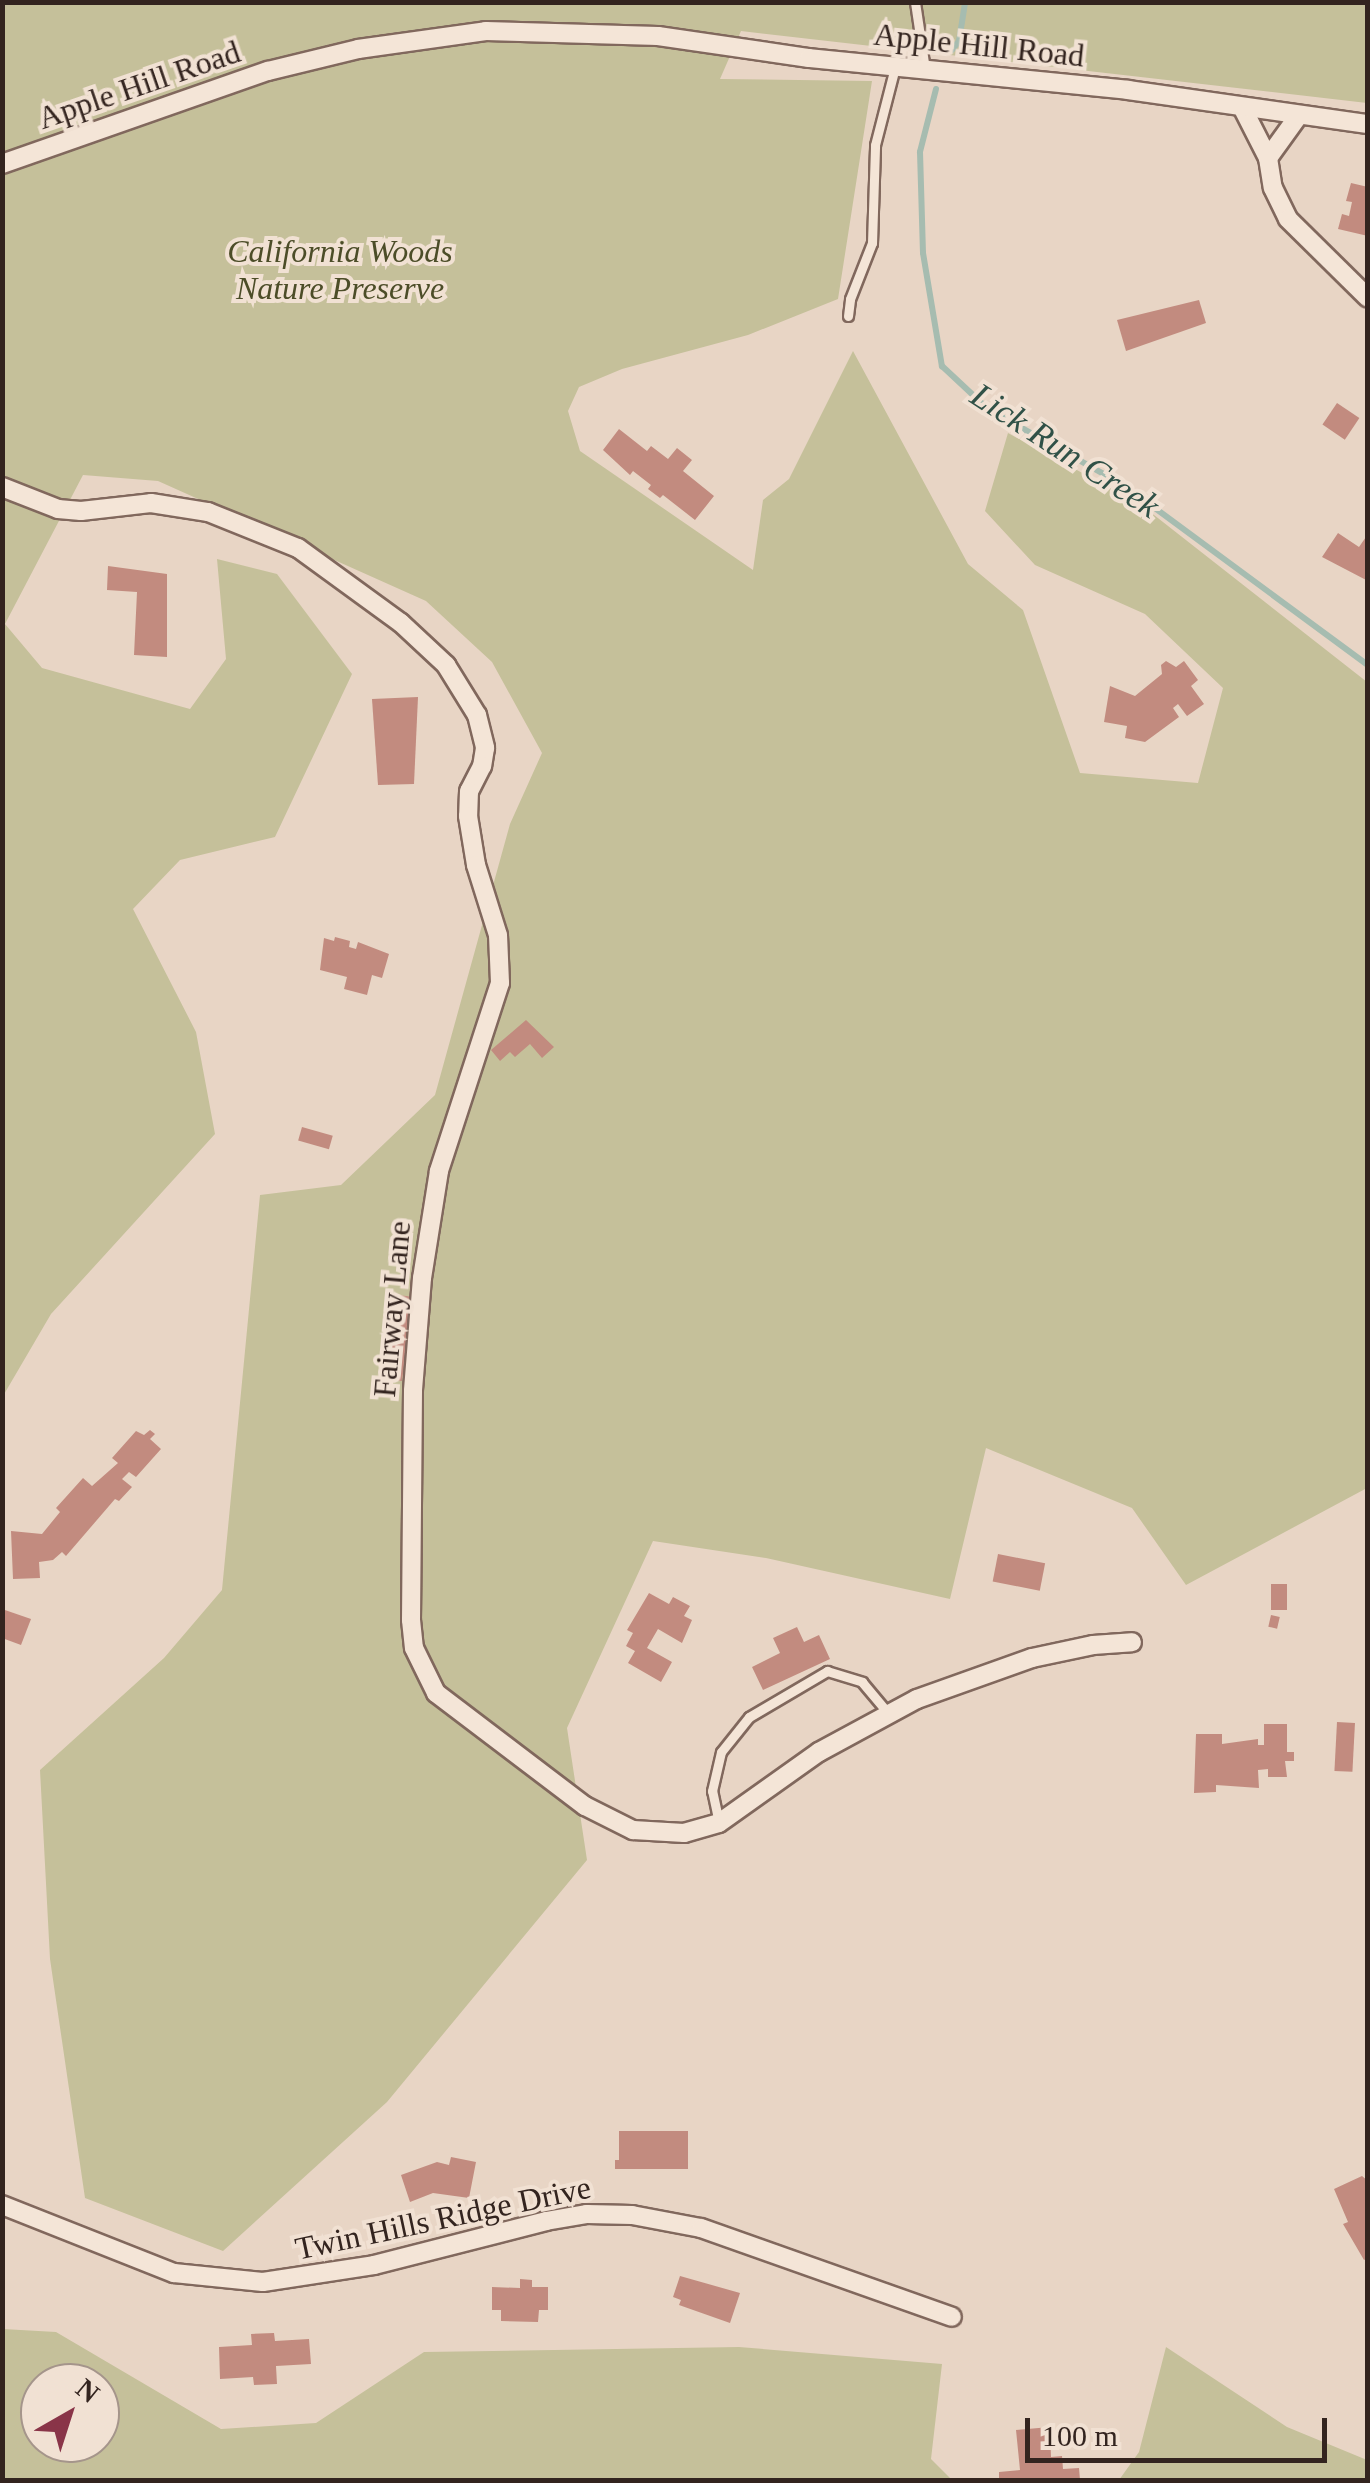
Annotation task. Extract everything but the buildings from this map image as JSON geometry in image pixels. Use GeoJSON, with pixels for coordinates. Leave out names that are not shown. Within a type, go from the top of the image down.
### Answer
{"type":"FeatureCollection","features":[{"type":"Feature","properties":{"kind":"street","name":"Apple Hill Road"},"geometry":{"type":"LineString","coordinates":[[2,164],[268,72],[358,49],[486,31],[658,36],[925,70],[1128,90],[1368,124]]}},
{"type":"Feature","properties":{"kind":"street"},"geometry":{"type":"LineString","coordinates":[[1242,108],[1268,158],[1274,188],[1288,219],[1368,298]]}},
{"type":"Feature","properties":{"kind":"street"},"geometry":{"type":"LineString","coordinates":[[1268,158],[1298,115]]}},
{"type":"Feature","properties":{"kind":"street","name":"Fairway Lane"},"geometry":{"type":"LineString","coordinates":[[2,487],[58,509],[167,504],[255,528],[320,562],[402,623],[464,688],[485,748],[482,766],[469,791],[470,843],[502,964],[490,1014],[438,1172],[426,1248],[413,1408],[410,1620],[414,1648],[436,1693],[453,1710],[613,1822],[658,1834],[684,1833],[720,1823],[819,1752],[888,1713],[973,1676],[1093,1644],[1132,1642]]}},
{"type":"Feature","properties":{"kind":"street","name":"Twin Hills Ridge Drive"},"geometry":{"type":"LineString","coordinates":[[2,2205],[174,2273],[262,2282],[374,2265],[546,2222],[624,2214],[701,2228],[952,2317]]}},
{"type":"Feature","properties":{"kind":"lane"},"geometry":{"type":"LineString","coordinates":[[915,2],[925,70]]}},
{"type":"Feature","properties":{"kind":"lane"},"geometry":{"type":"LineString","coordinates":[[848,316],[850,298],[872,243],[874,145],[895,66]]}},
{"type":"Feature","properties":{"kind":"lane"},"geometry":{"type":"LineString","coordinates":[[720,1823],[712,1791],[721,1752],[748,1717],[827,1671],[862,1682],[888,1713]]}},
{"type":"Feature","properties":{"kind":"green space","name":"California Woods Nature Preserve"},"geometry":{"type":"Polygon","coordinates":[[[3,3],[1367,3],[1367,103],[741,31],[720,79],[872,81],[838,299],[748,335],[622,369],[579,387],[568,411],[580,451],[753,570],[763,500],[789,479],[853,351],[968,564],[1023,610],[1080,773],[1198,783],[1223,688],[1145,614],[1035,565],[985,511],[1008,433],[1140,504],[1367,682],[1367,1488],[1186,1585],[1132,1508],[986,1448],[950,1599],[766,1558],[653,1541],[567,1728],[587,1860],[387,2102],[223,2251],[85,2198],[50,1959],[40,1770],[164,1658],[222,1590],[260,1195],[341,1185],[435,1095],[510,824],[542,753],[492,662],[426,601],[158,481],[83,475],[5,624],[42,668],[190,709],[226,659],[217,559],[277,574],[352,674],[275,837],[180,860],[133,909],[196,1032],[215,1134],[51,1314],[3,1396],[3,3]]]}},
{"type":"Feature","properties":{"kind":"green space"},"geometry":{"type":"Polygon","coordinates":[[[3,2329],[56,2332],[109,2363],[20,2363],[20,2463],[120,2463],[120,2370],[221,2429],[316,2423],[424,2352],[739,2347],[942,2364],[931,2459],[952,2480],[3,2480],[3,2329]]]}},
{"type":"Feature","properties":{"kind":"green space"},"geometry":{"type":"Polygon","coordinates":[[[1166,2347],[1287,2427],[1367,2460],[1367,2480],[1119,2480],[1139,2452],[1166,2347]]]}},
{"type":"Feature","properties":{"kind":"waterway","name":"Lick Run Creek"},"geometry":{"type":"LineString","coordinates":[[952,50],[959,41],[965,2]]}},
{"type":"Feature","properties":{"kind":"waterway","name":"Lick Run Creek"},"geometry":{"type":"LineString","coordinates":[[936,89],[920,152],[923,253],[942,366],[988,409],[1125,486],[1368,665]]}}]}
